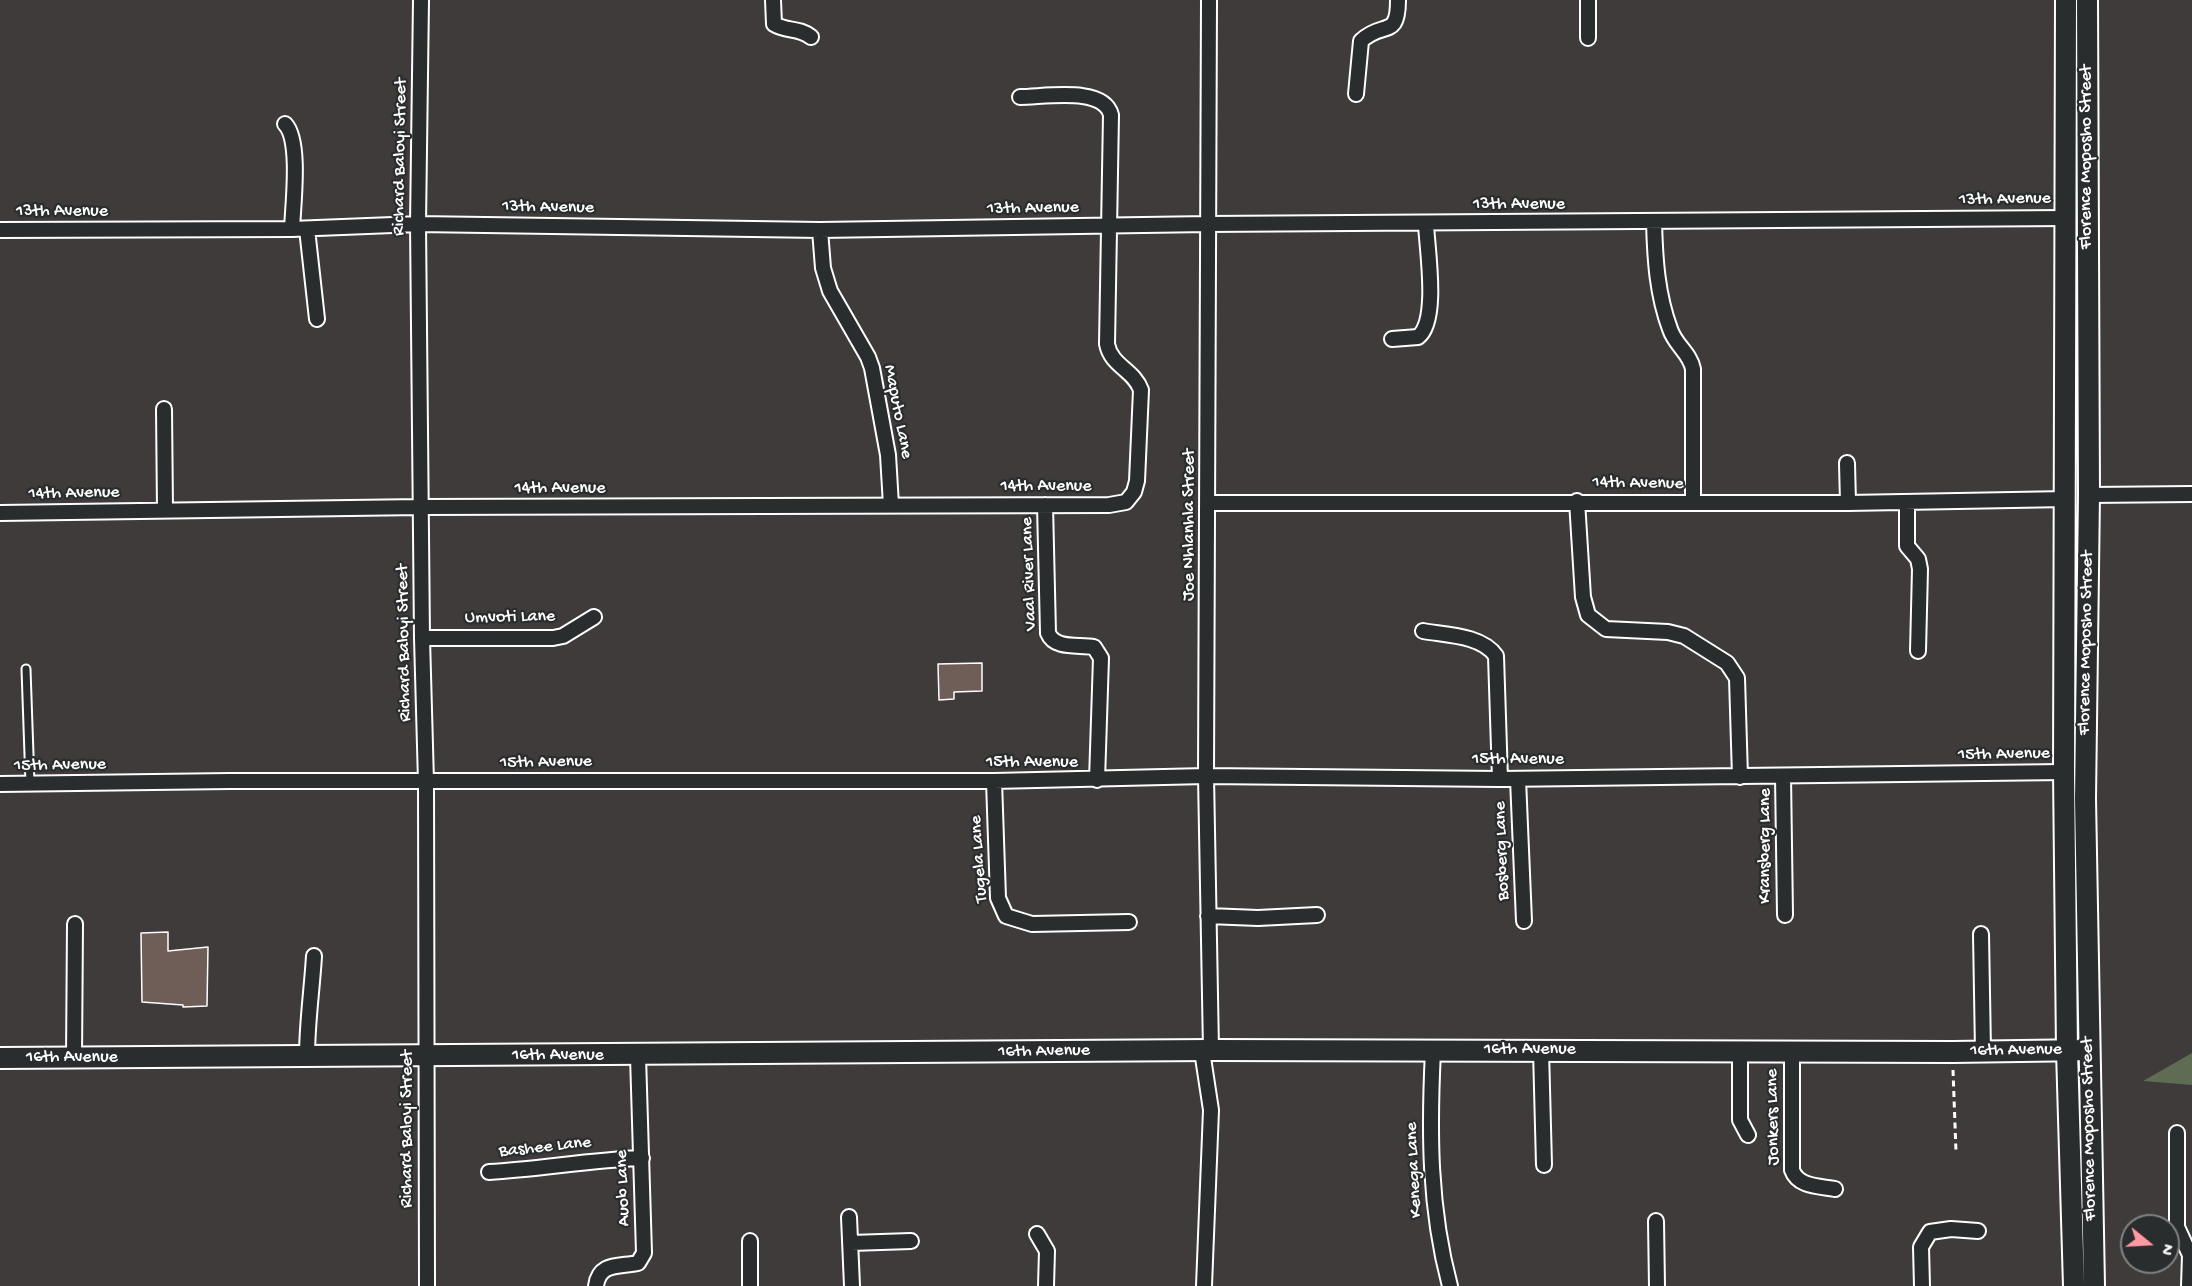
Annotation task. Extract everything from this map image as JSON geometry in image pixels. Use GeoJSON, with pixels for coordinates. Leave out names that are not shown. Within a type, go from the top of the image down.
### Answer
{"type":"FeatureCollection","features":[{"type":"Feature","properties":{"kind":"street","name":"Richard Baloyi Street"},"geometry":{"type":"LineString","coordinates":[[421,0],[418,224],[420,507],[426,782],[427,1286]]}},
{"type":"Feature","properties":{"kind":"street"},"geometry":{"type":"LineString","coordinates":[[773,0],[774,24],[780,28],[802,29],[811,37]]}},
{"type":"Feature","properties":{"kind":"street","name":"Joe Nhlanhla Street"},"geometry":{"type":"LineString","coordinates":[[1204,1286],[1212,1110],[1206,1051],[1209,0]]}},
{"type":"Feature","properties":{"kind":"street"},"geometry":{"type":"LineString","coordinates":[[1356,94],[1361,41],[1395,24],[1398,19],[1398,0]]}},
{"type":"Feature","properties":{"kind":"street"},"geometry":{"type":"LineString","coordinates":[[1587,38],[1588,0]]}},
{"type":"Feature","properties":{"kind":"street","name":"Florence Moposho Street"},"geometry":{"type":"LineString","coordinates":[[2066,0],[2067,499],[2064,772],[2067,1051],[2074,1286]]}},
{"type":"Feature","properties":{"kind":"street","name":"Florence Moposho Street"},"geometry":{"type":"LineString","coordinates":[[2087,0],[2089,495],[2085,775],[2088,1050],[2094,1286]]}},
{"type":"Feature","properties":{"kind":"street"},"geometry":{"type":"LineString","coordinates":[[1020,97],[1088,96],[1104,101],[1109,107],[1110,226]]}},
{"type":"Feature","properties":{"kind":"street"},"geometry":{"type":"LineString","coordinates":[[285,124],[291,130],[294,144],[292,229]]}},
{"type":"Feature","properties":{"kind":"street","name":"13th Avenue"},"geometry":{"type":"LineString","coordinates":[[0,230],[307,229],[418,224],[820,230],[1208,224],[2067,218]]}},
{"type":"Feature","properties":{"kind":"street"},"geometry":{"type":"LineString","coordinates":[[1654,222],[1656,273],[1660,296],[1674,340],[1691,359],[1693,369],[1693,502]]}},
{"type":"Feature","properties":{"kind":"street"},"geometry":{"type":"LineString","coordinates":[[1392,339],[1418,337],[1426,326],[1430,305],[1426,224]]}},
{"type":"Feature","properties":{"kind":"street","name":"14th Avenue"},"geometry":{"type":"LineString","coordinates":[[0,513],[420,507],[1121,504],[1131,498],[1136,487],[1141,393],[1134,378],[1118,365],[1109,352],[1110,226]]}},
{"type":"Feature","properties":{"kind":"street"},"geometry":{"type":"LineString","coordinates":[[307,229],[317,319]]}},
{"type":"Feature","properties":{"kind":"street","name":"Maputo Lane"},"geometry":{"type":"LineString","coordinates":[[820,230],[823,268],[830,291],[868,357],[873,375],[888,455],[891,505]]}},
{"type":"Feature","properties":{"kind":"street"},"geometry":{"type":"LineString","coordinates":[[164,409],[165,510]]}},
{"type":"Feature","properties":{"kind":"street"},"geometry":{"type":"LineString","coordinates":[[1846,463],[1848,503]]}},
{"type":"Feature","properties":{"kind":"street"},"geometry":{"type":"LineString","coordinates":[[2089,495],[2192,494]]}},
{"type":"Feature","properties":{"kind":"street","name":"14th Avenue"},"geometry":{"type":"LineString","coordinates":[[1208,503],[1577,501],[1848,503],[2067,499]]}},
{"type":"Feature","properties":{"kind":"street"},"geometry":{"type":"LineString","coordinates":[[1577,501],[1583,597],[1588,615],[1606,629],[1668,632],[1684,636],[1727,663],[1737,678],[1740,777]]}},
{"type":"Feature","properties":{"kind":"street"},"geometry":{"type":"LineString","coordinates":[[1906,502],[1907,546],[1918,559],[1920,569],[1918,651]]}},
{"type":"Feature","properties":{"kind":"street","name":"Vaal River Lane"},"geometry":{"type":"LineString","coordinates":[[1045,505],[1047,633],[1051,640],[1060,645],[1094,647],[1101,658],[1097,780]]}},
{"type":"Feature","properties":{"kind":"street","name":"Umvoti Lane"},"geometry":{"type":"LineString","coordinates":[[422,638],[553,638],[572,631],[594,617]]}},
{"type":"Feature","properties":{"kind":"street"},"geometry":{"type":"LineString","coordinates":[[1423,631],[1480,642],[1490,648],[1496,656],[1500,779]]}},
{"type":"Feature","properties":{"kind":"street","name":"15th Avenue"},"geometry":{"type":"LineString","coordinates":[[0,784],[994,781],[1206,776],[1518,779],[2064,772]]}},
{"type":"Feature","properties":{"kind":"street","name":"Kransberg Lane"},"geometry":{"type":"LineString","coordinates":[[1783,776],[1785,915]]}},
{"type":"Feature","properties":{"kind":"street","name":"Bosberg Lane"},"geometry":{"type":"LineString","coordinates":[[1518,779],[1524,921]]}},
{"type":"Feature","properties":{"kind":"street","name":"Tugela Lane"},"geometry":{"type":"LineString","coordinates":[[994,781],[998,898],[1006,916],[1032,924],[1129,922]]}},
{"type":"Feature","properties":{"kind":"street"},"geometry":{"type":"LineString","coordinates":[[1208,916],[1258,918],[1317,915]]}},
{"type":"Feature","properties":{"kind":"street"},"geometry":{"type":"LineString","coordinates":[[74,1058],[75,924]]}},
{"type":"Feature","properties":{"kind":"street"},"geometry":{"type":"LineString","coordinates":[[1980,934],[1983,1051]]}},
{"type":"Feature","properties":{"kind":"street"},"geometry":{"type":"LineString","coordinates":[[307,1057],[308,1012],[312,1001],[314,956]]}},
{"type":"Feature","properties":{"kind":"street"},"geometry":{"type":"LineString","coordinates":[[1541,1050],[1544,1165]]}},
{"type":"Feature","properties":{"kind":"street"},"geometry":{"type":"LineString","coordinates":[[1740,1050],[1740,1120],[1748,1135]]}},
{"type":"Feature","properties":{"kind":"street","name":"Jonkers Lane"},"geometry":{"type":"LineString","coordinates":[[1792,1050],[1792,1170],[1801,1182],[1835,1189]]}},
{"type":"Feature","properties":{"kind":"street","name":"16th Avenue"},"geometry":{"type":"LineString","coordinates":[[0,1058],[1206,1051],[1953,1052],[2088,1050]]}},
{"type":"Feature","properties":{"kind":"street","name":"Kenega Lane"},"geometry":{"type":"LineString","coordinates":[[1433,1051],[1430,1125],[1432,1193],[1440,1248],[1450,1286]]}},
{"type":"Feature","properties":{"kind":"street","name":"Auob Lane"},"geometry":{"type":"LineString","coordinates":[[596,1286],[598,1275],[606,1268],[635,1264],[642,1258],[642,1158],[638,1056]]}},
{"type":"Feature","properties":{"kind":"street"},"geometry":{"type":"LineString","coordinates":[[2177,1133],[2177,1227],[2191,1254],[2189,1286]]}},
{"type":"Feature","properties":{"kind":"street","name":"Bashee Lane"},"geometry":{"type":"LineString","coordinates":[[489,1172],[562,1166],[589,1161],[642,1158]]}},
{"type":"Feature","properties":{"kind":"street"},"geometry":{"type":"LineString","coordinates":[[849,1217],[852,1286]]}},
{"type":"Feature","properties":{"kind":"street"},"geometry":{"type":"LineString","coordinates":[[1656,1221],[1657,1286]]}},
{"type":"Feature","properties":{"kind":"street"},"geometry":{"type":"LineString","coordinates":[[1922,1286],[1921,1247],[1930,1232],[1951,1229],[1978,1232]]}},
{"type":"Feature","properties":{"kind":"street"},"geometry":{"type":"LineString","coordinates":[[1037,1234],[1047,1251],[1046,1286]]}},
{"type":"Feature","properties":{"kind":"street"},"geometry":{"type":"LineString","coordinates":[[750,1241],[750,1286]]}},
{"type":"Feature","properties":{"kind":"street"},"geometry":{"type":"LineString","coordinates":[[851,1243],[911,1241]]}},
{"type":"Feature","properties":{"kind":"lane"},"geometry":{"type":"LineString","coordinates":[[26,669],[30,784]]}},
{"type":"Feature","properties":{"kind":"path"},"geometry":{"type":"LineString","coordinates":[[1953,1052],[1956,1152]]}},
{"type":"Feature","properties":{"kind":"green space"},"geometry":{"type":"Polygon","coordinates":[[[2192,1053],[2192,1085],[2143,1081],[2192,1053]]]}},
{"type":"Feature","properties":{"kind":"building"},"geometry":{"type":"Polygon","coordinates":[[[982,663],[982,691],[954,692],[954,699],[939,700],[938,664],[982,663]]]}},
{"type":"Feature","properties":{"kind":"building"},"geometry":{"type":"Polygon","coordinates":[[[168,932],[168,951],[208,947],[207,1006],[183,1007],[183,1005],[142,1002],[141,933],[168,932]]]}}]}
